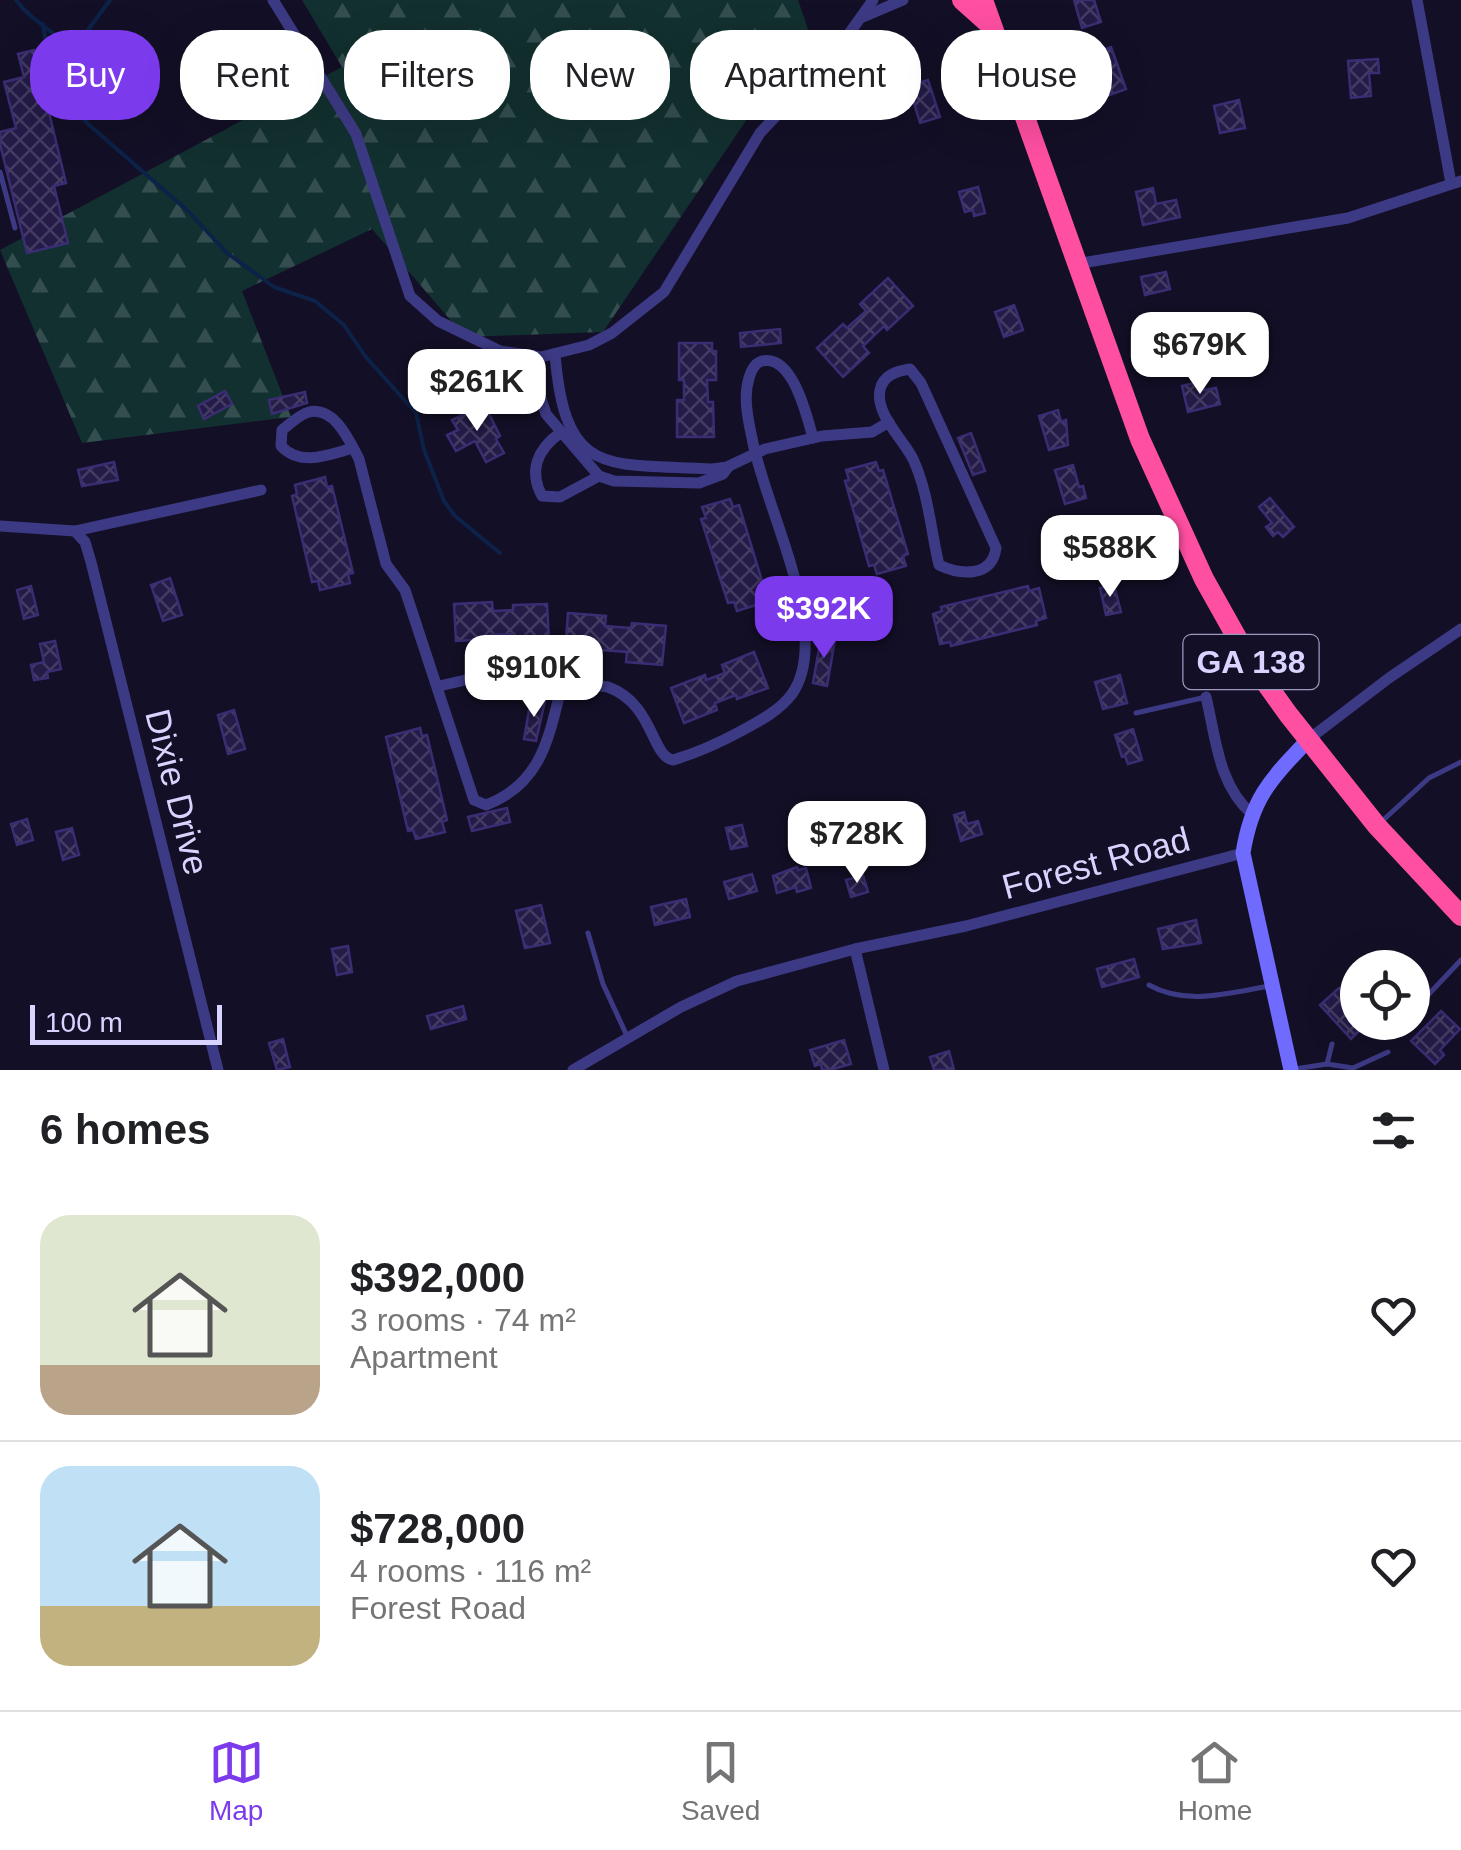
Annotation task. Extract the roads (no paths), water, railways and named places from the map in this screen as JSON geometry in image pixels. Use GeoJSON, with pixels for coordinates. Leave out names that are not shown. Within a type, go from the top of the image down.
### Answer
{"type":"FeatureCollection","features":[{"type":"Feature","properties":{"kind":"highway"},"geometry":{"type":"LineString","coordinates":[[962,0],[994,30]]}},
{"type":"Feature","properties":{"kind":"highway","name":"GA 138"},"geometry":{"type":"LineString","coordinates":[[983,0],[994,30]]}},
{"type":"Feature","properties":{"kind":"highway","name":"GA 138"},"geometry":{"type":"LineString","coordinates":[[1026,120],[1140,439],[1204,579],[1250,660],[1309,739],[1377,826],[1461,916]]}},
{"type":"Feature","properties":{"kind":"street"},"geometry":{"type":"LineString","coordinates":[[272,0],[356,134],[410,296],[438,321],[473,338],[500,351],[534,356],[589,345],[612,333],[664,292],[760,133],[863,17],[873,0]]}},
{"type":"Feature","properties":{"kind":"street"},"geometry":{"type":"LineString","coordinates":[[863,17],[903,0]]}},
{"type":"Feature","properties":{"kind":"street"},"geometry":{"type":"LineString","coordinates":[[1076,264],[1348,218],[1456,182],[1417,0]]}},
{"type":"Feature","properties":{"kind":"street"},"geometry":{"type":"LineString","coordinates":[[555,354],[565,418],[585,450],[603,461],[728,468]]}},
{"type":"Feature","properties":{"kind":"street"},"geometry":{"type":"LineString","coordinates":[[534,356],[538,394],[546,414],[599,476],[614,481],[683,484],[710,480],[755,454],[813,438],[872,432],[889,422]]}},
{"type":"Feature","properties":{"kind":"street"},"geometry":{"type":"LineString","coordinates":[[438,686],[501,672],[608,687],[624,693],[649,722],[660,753],[673,760],[708,748],[757,723],[792,694],[806,664],[806,620],[755,454],[747,382],[752,367],[762,361],[774,362],[796,386],[813,438]]}},
{"type":"Feature","properties":{"kind":"street"},"geometry":{"type":"LineString","coordinates":[[910,369],[921,383],[996,548],[995,558],[982,570],[954,572],[939,566],[920,479],[912,457],[889,422],[880,389],[896,372],[910,369]]}},
{"type":"Feature","properties":{"kind":"street"},"geometry":{"type":"LineString","coordinates":[[353,448],[304,459],[290,455],[282,446],[282,430],[308,412],[322,412],[342,428],[353,448],[386,564],[405,590],[474,800],[486,804],[516,790],[531,774],[546,748],[563,681]]}},
{"type":"Feature","properties":{"kind":"street"},"geometry":{"type":"LineString","coordinates":[[560,432],[545,444],[538,457],[537,487],[542,496],[560,496],[599,476]]}},
{"type":"Feature","properties":{"kind":"street"},"geometry":{"type":"LineString","coordinates":[[0,526],[75,530],[260,490]]}},
{"type":"Feature","properties":{"kind":"street","name":"Dixie Drive"},"geometry":{"type":"LineString","coordinates":[[75,530],[86,542],[92,562],[218,1070]]}},
{"type":"Feature","properties":{"kind":"street"},"geometry":{"type":"LineString","coordinates":[[1292,1070],[1244,853],[1257,800],[1309,739],[1461,629]]}},
{"type":"Feature","properties":{"kind":"street"},"geometry":{"type":"LineString","coordinates":[[1206,697],[1224,774],[1237,801],[1252,814]]}},
{"type":"Feature","properties":{"kind":"street","name":"Forest Road"},"geometry":{"type":"LineString","coordinates":[[573,1070],[681,1007],[737,981],[1244,853]]}},
{"type":"Feature","properties":{"kind":"street"},"geometry":{"type":"LineString","coordinates":[[855,949],[884,1070]]}},
{"type":"Feature","properties":{"kind":"lane"},"geometry":{"type":"LineString","coordinates":[[0,172],[15,228]]}},
{"type":"Feature","properties":{"kind":"lane"},"geometry":{"type":"LineString","coordinates":[[1136,713],[1206,697]]}},
{"type":"Feature","properties":{"kind":"lane"},"geometry":{"type":"LineString","coordinates":[[1377,826],[1429,778],[1461,762]]}},
{"type":"Feature","properties":{"kind":"lane"},"geometry":{"type":"LineString","coordinates":[[588,934],[608,998],[628,1038]]}},
{"type":"Feature","properties":{"kind":"lane"},"geometry":{"type":"LineString","coordinates":[[1430,993],[1461,960]]}},
{"type":"Feature","properties":{"kind":"lane"},"geometry":{"type":"LineString","coordinates":[[1149,985],[1162,992],[1204,997],[1272,986]]}},
{"type":"Feature","properties":{"kind":"lane"},"geometry":{"type":"LineString","coordinates":[[1327,1064],[1332,1044]]}},
{"type":"Feature","properties":{"kind":"lane"},"geometry":{"type":"LineString","coordinates":[[1292,1070],[1327,1064],[1353,1068],[1388,1052]]}},
{"type":"Feature","properties":{"kind":"lane"},"geometry":{"type":"LineString","coordinates":[[599,1056],[602,1070]]}},
{"type":"Feature","properties":{"kind":"waterway"},"geometry":{"type":"LineString","coordinates":[[16,0],[69,46],[85,34],[110,0]]}},
{"type":"Feature","properties":{"kind":"waterway"},"geometry":{"type":"LineString","coordinates":[[43,24],[50,72],[87,123],[188,211],[227,253],[274,287],[315,301],[344,325],[365,356],[416,413],[424,450],[444,501],[455,516],[500,553]]}}]}
